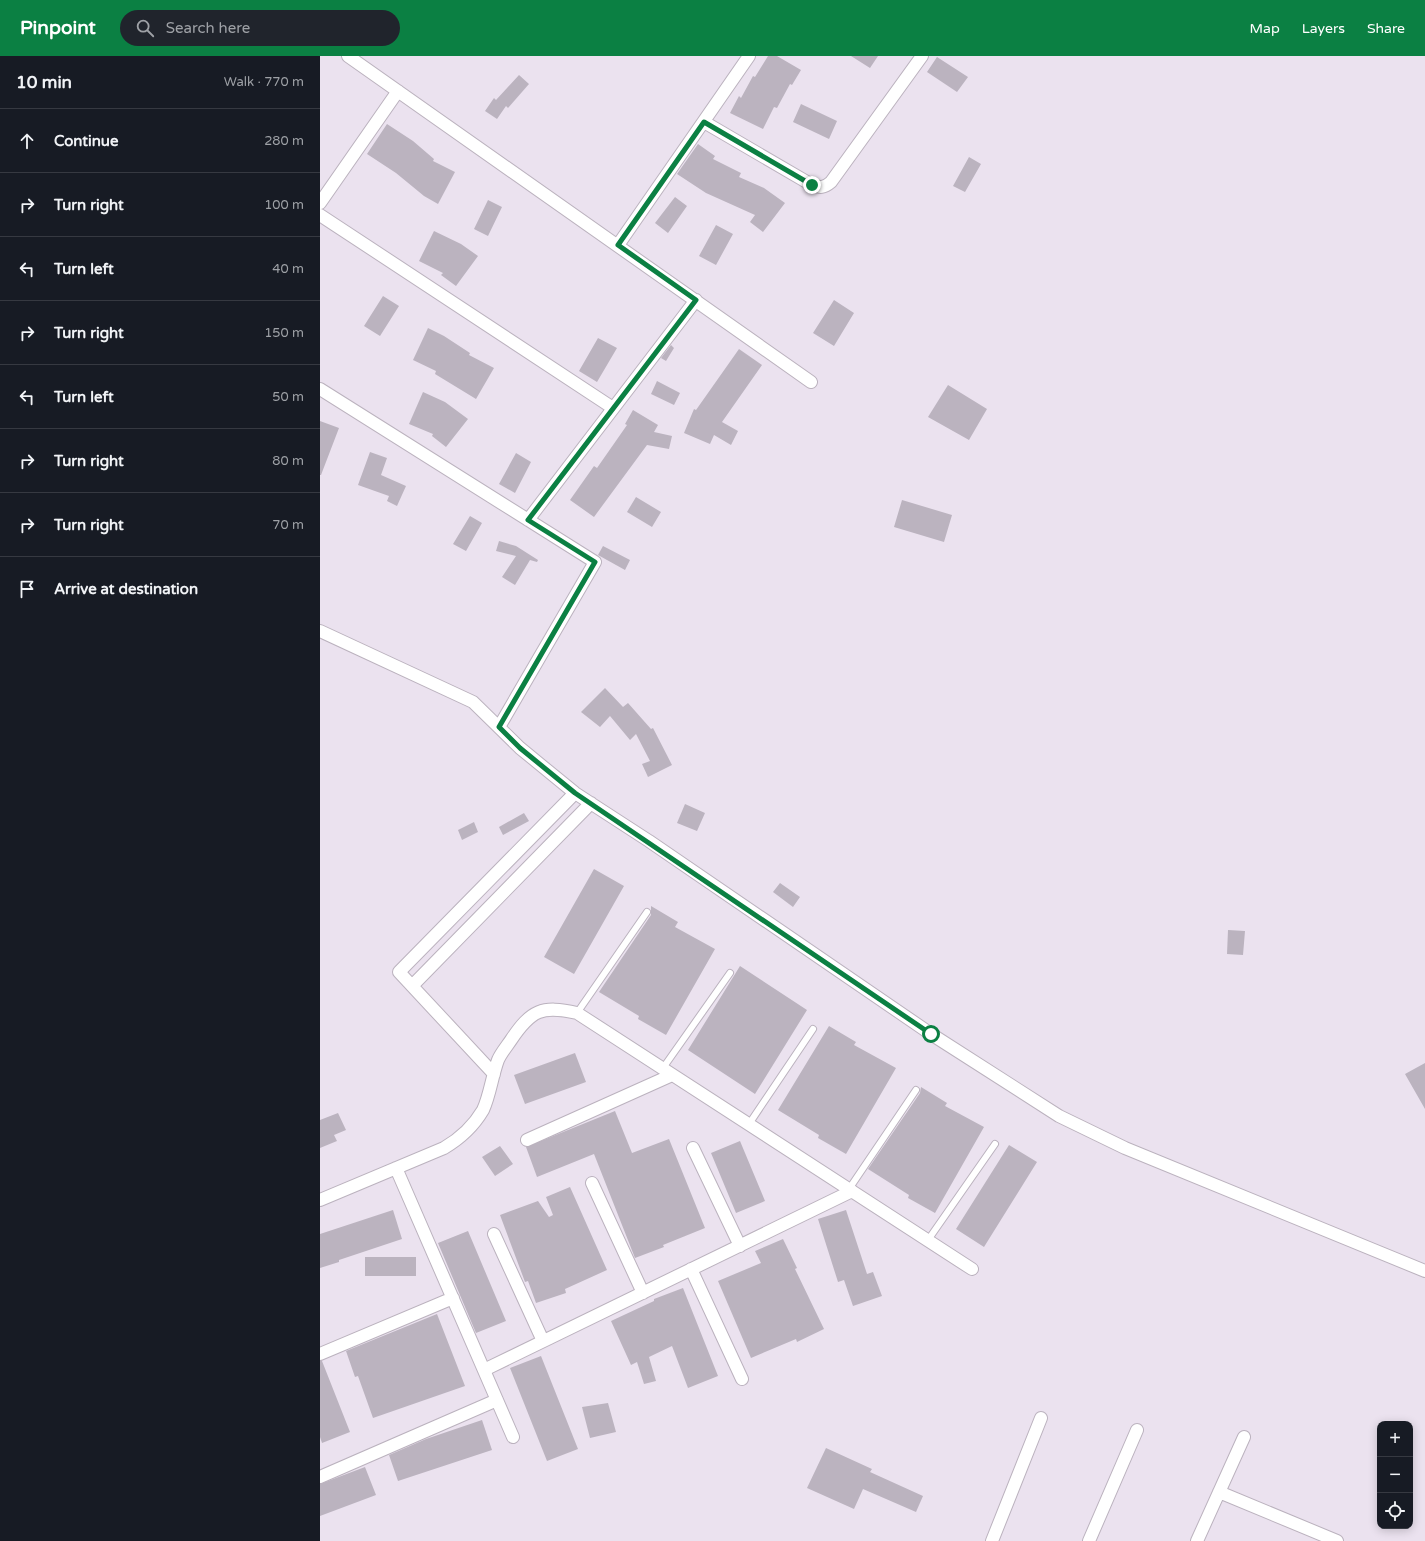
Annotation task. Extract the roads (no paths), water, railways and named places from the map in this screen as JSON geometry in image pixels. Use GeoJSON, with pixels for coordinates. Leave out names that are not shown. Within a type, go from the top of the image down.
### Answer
{"type":"FeatureCollection","features":[{"type":"Feature","properties":{"kind":"street"},"geometry":{"type":"LineString","coordinates":[[348,56],[811,382]]}},
{"type":"Feature","properties":{"kind":"street"},"geometry":{"type":"LineString","coordinates":[[618,245],[749,56]]}},
{"type":"Feature","properties":{"kind":"street"},"geometry":{"type":"LineString","coordinates":[[704,122],[812,185],[819,188],[825,187],[831,182],[922,56]]}},
{"type":"Feature","properties":{"kind":"street"},"geometry":{"type":"LineString","coordinates":[[320,203],[398,91]]}},
{"type":"Feature","properties":{"kind":"street"},"geometry":{"type":"LineString","coordinates":[[320,215],[613,408]]}},
{"type":"Feature","properties":{"kind":"street"},"geometry":{"type":"LineString","coordinates":[[528,520],[696,300]]}},
{"type":"Feature","properties":{"kind":"street"},"geometry":{"type":"LineString","coordinates":[[320,389],[595,562],[499,727]]}},
{"type":"Feature","properties":{"kind":"street"},"geometry":{"type":"LineString","coordinates":[[320,630],[473,702],[520,748],[575,793],[931,1034],[1059,1116],[1125,1148],[1425,1271]]}},
{"type":"Feature","properties":{"kind":"street"},"geometry":{"type":"LineString","coordinates":[[494,1074],[399,972],[575,793]]}},
{"type":"Feature","properties":{"kind":"street"},"geometry":{"type":"LineString","coordinates":[[412,986],[591,804]]}},
{"type":"Feature","properties":{"kind":"street"},"geometry":{"type":"LineString","coordinates":[[320,1200],[444,1148],[471,1128],[484,1109],[499,1058],[521,1025],[537,1011],[555,1010],[577,1013],[972,1269]]}},
{"type":"Feature","properties":{"kind":"street"},"geometry":{"type":"LineString","coordinates":[[528,1140],[668,1071]]}},
{"type":"Feature","properties":{"kind":"street"},"geometry":{"type":"LineString","coordinates":[[693,1148],[740,1246]]}},
{"type":"Feature","properties":{"kind":"street"},"geometry":{"type":"LineString","coordinates":[[396,1168],[513,1437]]}},
{"type":"Feature","properties":{"kind":"street"},"geometry":{"type":"LineString","coordinates":[[592,1183],[643,1293]]}},
{"type":"Feature","properties":{"kind":"street"},"geometry":{"type":"LineString","coordinates":[[484,1370],[740,1246],[850,1190]]}},
{"type":"Feature","properties":{"kind":"street"},"geometry":{"type":"LineString","coordinates":[[494,1234],[543,1341]]}},
{"type":"Feature","properties":{"kind":"street"},"geometry":{"type":"LineString","coordinates":[[691,1269],[742,1379]]}},
{"type":"Feature","properties":{"kind":"street"},"geometry":{"type":"LineString","coordinates":[[320,1354],[452,1298]]}},
{"type":"Feature","properties":{"kind":"street"},"geometry":{"type":"LineString","coordinates":[[320,1477],[497,1400]]}},
{"type":"Feature","properties":{"kind":"street"},"geometry":{"type":"LineString","coordinates":[[992,1541],[1041,1418]]}},
{"type":"Feature","properties":{"kind":"street"},"geometry":{"type":"LineString","coordinates":[[1089,1541],[1138,1430]]}},
{"type":"Feature","properties":{"kind":"street"},"geometry":{"type":"LineString","coordinates":[[1198,1541],[1244,1437]]}},
{"type":"Feature","properties":{"kind":"street"},"geometry":{"type":"LineString","coordinates":[[1219,1492],[1338,1541]]}},
{"type":"Feature","properties":{"kind":"lane"},"geometry":{"type":"LineString","coordinates":[[577,1013],[647,912]]}},
{"type":"Feature","properties":{"kind":"lane"},"geometry":{"type":"LineString","coordinates":[[668,1071],[730,973]]}},
{"type":"Feature","properties":{"kind":"lane"},"geometry":{"type":"LineString","coordinates":[[749,1124],[813,1029]]}},
{"type":"Feature","properties":{"kind":"lane"},"geometry":{"type":"LineString","coordinates":[[850,1190],[916,1090]]}},
{"type":"Feature","properties":{"kind":"lane"},"geometry":{"type":"LineString","coordinates":[[928,1240],[995,1144]]}}]}
